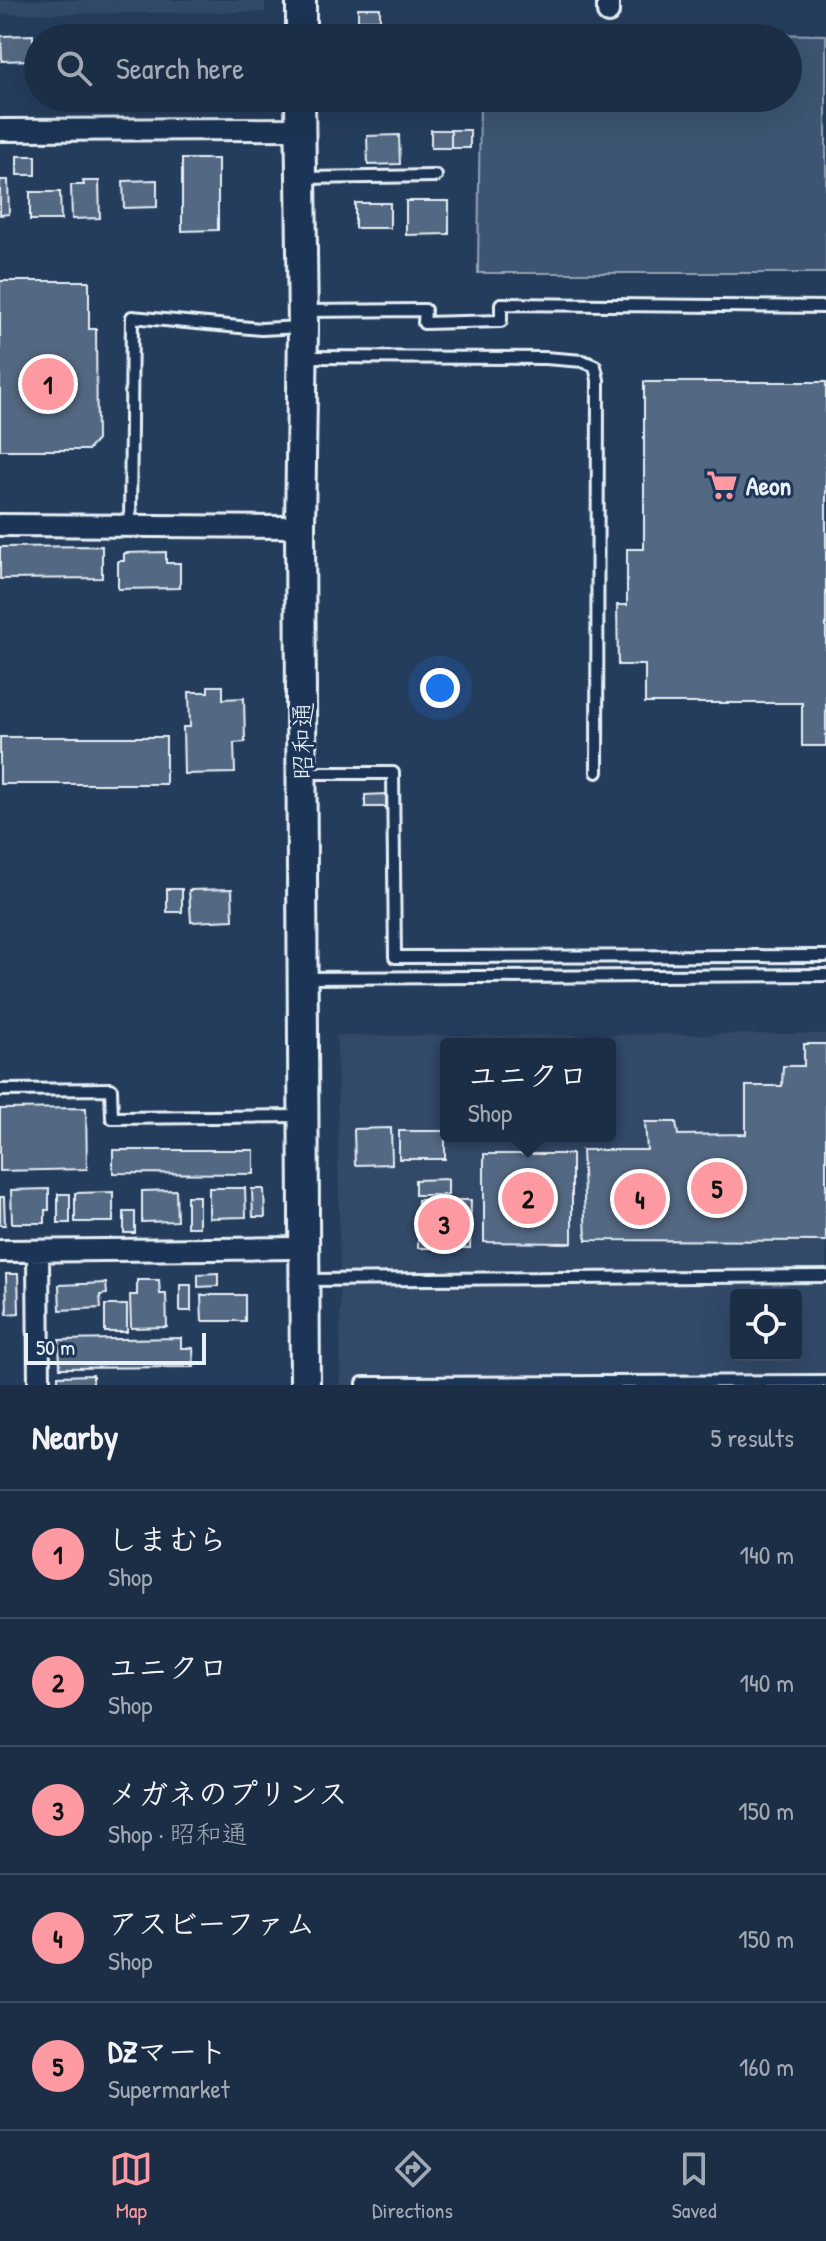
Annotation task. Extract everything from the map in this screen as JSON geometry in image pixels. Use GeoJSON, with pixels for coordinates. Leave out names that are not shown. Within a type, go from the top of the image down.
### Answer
{"type":"FeatureCollection","features":[{"type":"Feature","properties":{"kind":"street"},"geometry":{"type":"LineString","coordinates":[[301,0],[301,24]]}},
{"type":"Feature","properties":{"kind":"street","name":"昭和通"},"geometry":{"type":"LineString","coordinates":[[300,112],[305,1385]]}},
{"type":"Feature","properties":{"kind":"street"},"geometry":{"type":"LineString","coordinates":[[0,130],[300,129]]}},
{"type":"Feature","properties":{"kind":"street"},"geometry":{"type":"LineString","coordinates":[[0,525],[300,527]]}},
{"type":"Feature","properties":{"kind":"street"},"geometry":{"type":"LineString","coordinates":[[0,1251],[303,1248]]}},
{"type":"Feature","properties":{"kind":"street"},"geometry":{"type":"LineString","coordinates":[[38,1251],[39,1385]]}},
{"type":"Feature","properties":{"kind":"lane"},"geometry":{"type":"LineString","coordinates":[[301,178],[436,176]]}},
{"type":"Feature","properties":{"kind":"lane"},"geometry":{"type":"LineString","coordinates":[[130,525],[132,317],[261,329],[303,319],[425,310],[424,323],[501,321],[501,304],[826,307]]}},
{"type":"Feature","properties":{"kind":"lane"},"geometry":{"type":"LineString","coordinates":[[303,357],[545,358],[583,361],[595,366],[598,380],[597,772]]}},
{"type":"Feature","properties":{"kind":"lane"},"geometry":{"type":"LineString","coordinates":[[302,773],[393,773],[395,957],[826,956]]}},
{"type":"Feature","properties":{"kind":"lane"},"geometry":{"type":"LineString","coordinates":[[303,978],[826,975]]}},
{"type":"Feature","properties":{"kind":"lane"},"geometry":{"type":"LineString","coordinates":[[0,1090],[111,1089],[112,1118],[303,1116]]}},
{"type":"Feature","properties":{"kind":"lane"},"geometry":{"type":"LineString","coordinates":[[303,1280],[826,1276]]}},
{"type":"Feature","properties":{"kind":"lane"},"geometry":{"type":"LineString","coordinates":[[363,1385],[826,1381]]}},
{"type":"Feature","properties":{"kind":"shaded area"},"geometry":{"type":"Polygon","coordinates":[[[0,0],[265,0],[265,12],[0,14],[0,0]]]}},
{"type":"Feature","properties":{"kind":"shaded area"},"geometry":{"type":"Polygon","coordinates":[[[802,35],[826,35],[826,273],[478,273],[480,112],[802,112],[802,35]]]}},
{"type":"Feature","properties":{"kind":"shaded area"},"geometry":{"type":"Polygon","coordinates":[[[826,1034],[826,1385],[341,1385],[337,1036],[826,1034]]]}},
{"type":"Feature","properties":{"kind":"building"},"geometry":{"type":"Polygon","coordinates":[[[358,8],[380,8],[380,20],[358,20],[358,8]]]}},
{"type":"Feature","properties":{"kind":"building"},"geometry":{"type":"Polygon","coordinates":[[[24,35],[24,60],[2,61],[1,36],[24,35]]]}},
{"type":"Feature","properties":{"kind":"building"},"geometry":{"type":"Polygon","coordinates":[[[431,130],[451,130],[451,148],[431,148],[431,130]]]}},
{"type":"Feature","properties":{"kind":"building"},"geometry":{"type":"Polygon","coordinates":[[[451,130],[470,130],[470,148],[451,148],[451,130]]]}},
{"type":"Feature","properties":{"kind":"building"},"geometry":{"type":"Polygon","coordinates":[[[399,135],[400,164],[368,165],[367,136],[399,135]]]}},
{"type":"Feature","properties":{"kind":"building"},"geometry":{"type":"Polygon","coordinates":[[[17,156],[36,156],[36,175],[17,175],[17,156]]]}},
{"type":"Feature","properties":{"kind":"building"},"geometry":{"type":"Polygon","coordinates":[[[182,159],[218,159],[218,230],[182,231],[182,159]]]}},
{"type":"Feature","properties":{"kind":"building"},"geometry":{"type":"Polygon","coordinates":[[[0,180],[8,180],[9,214],[0,215],[0,180]]]}},
{"type":"Feature","properties":{"kind":"building"},"geometry":{"type":"Polygon","coordinates":[[[157,180],[157,207],[124,208],[123,181],[157,180]]]}},
{"type":"Feature","properties":{"kind":"building"},"geometry":{"type":"Polygon","coordinates":[[[83,181],[99,181],[100,218],[72,219],[71,185],[84,185],[83,181]]]}},
{"type":"Feature","properties":{"kind":"building"},"geometry":{"type":"Polygon","coordinates":[[[30,192],[60,192],[61,220],[30,220],[30,192]]]}},
{"type":"Feature","properties":{"kind":"building"},"geometry":{"type":"Polygon","coordinates":[[[406,201],[449,201],[449,234],[406,235],[406,201]]]}},
{"type":"Feature","properties":{"kind":"building"},"geometry":{"type":"Polygon","coordinates":[[[355,203],[390,203],[390,228],[355,228],[355,203]]]}},
{"type":"Feature","properties":{"kind":"building"},"geometry":{"type":"Polygon","coordinates":[[[0,281],[89,281],[89,329],[96,329],[97,440],[88,450],[0,450],[0,281]]]}},
{"type":"Feature","properties":{"kind":"building"},"geometry":{"type":"Polygon","coordinates":[[[644,382],[826,382],[826,746],[802,746],[802,703],[645,703],[645,665],[618,665],[617,605],[627,605],[627,549],[644,549],[644,382]]]}},
{"type":"Feature","properties":{"kind":"building"},"geometry":{"type":"Polygon","coordinates":[[[102,546],[102,578],[0,579],[0,547],[102,546]]]}},
{"type":"Feature","properties":{"kind":"building"},"geometry":{"type":"Polygon","coordinates":[[[166,552],[166,563],[180,563],[180,588],[118,589],[118,561],[124,561],[124,553],[166,552]]]}},
{"type":"Feature","properties":{"kind":"building"},"geometry":{"type":"Polygon","coordinates":[[[208,686],[223,686],[223,699],[244,698],[245,742],[234,743],[235,773],[184,774],[183,727],[190,727],[189,692],[208,692],[208,686]]]}},
{"type":"Feature","properties":{"kind":"building"},"geometry":{"type":"Polygon","coordinates":[[[0,737],[166,737],[166,784],[0,784],[0,737]]]}},
{"type":"Feature","properties":{"kind":"building"},"geometry":{"type":"Polygon","coordinates":[[[386,794],[386,807],[365,807],[365,795],[386,794]]]}},
{"type":"Feature","properties":{"kind":"building"},"geometry":{"type":"Polygon","coordinates":[[[167,889],[182,889],[182,912],[167,912],[167,889]]]}},
{"type":"Feature","properties":{"kind":"building"},"geometry":{"type":"Polygon","coordinates":[[[232,889],[233,920],[191,922],[189,890],[232,889]]]}},
{"type":"Feature","properties":{"kind":"building"},"geometry":{"type":"Polygon","coordinates":[[[804,1044],[826,1044],[826,1241],[586,1240],[582,1150],[647,1150],[645,1122],[676,1122],[678,1135],[746,1134],[746,1086],[782,1086],[783,1066],[804,1066],[804,1044]]]}},
{"type":"Feature","properties":{"kind":"building"},"geometry":{"type":"Polygon","coordinates":[[[86,1108],[87,1169],[0,1171],[0,1109],[86,1108]]]}},
{"type":"Feature","properties":{"kind":"building"},"geometry":{"type":"Polygon","coordinates":[[[391,1128],[392,1164],[355,1165],[354,1129],[391,1128]]]}},
{"type":"Feature","properties":{"kind":"building"},"geometry":{"type":"Polygon","coordinates":[[[399,1131],[440,1131],[440,1142],[445,1142],[445,1159],[399,1159],[399,1131]]]}},
{"type":"Feature","properties":{"kind":"building"},"geometry":{"type":"Polygon","coordinates":[[[113,1150],[254,1150],[254,1174],[113,1173],[113,1150]]]}},
{"type":"Feature","properties":{"kind":"building"},"geometry":{"type":"Polygon","coordinates":[[[484,1154],[572,1154],[572,1243],[484,1242],[484,1154]]]}},
{"type":"Feature","properties":{"kind":"building"},"geometry":{"type":"Polygon","coordinates":[[[448,1179],[448,1195],[415,1195],[415,1180],[448,1179]]]}},
{"type":"Feature","properties":{"kind":"building"},"geometry":{"type":"Polygon","coordinates":[[[209,1188],[245,1188],[246,1217],[209,1218],[209,1188]]]}},
{"type":"Feature","properties":{"kind":"building"},"geometry":{"type":"Polygon","coordinates":[[[49,1189],[49,1210],[45,1210],[45,1223],[12,1223],[11,1190],[49,1189]]]}},
{"type":"Feature","properties":{"kind":"building"},"geometry":{"type":"Polygon","coordinates":[[[252,1189],[264,1189],[265,1217],[253,1217],[252,1189]]]}},
{"type":"Feature","properties":{"kind":"building"},"geometry":{"type":"Polygon","coordinates":[[[176,1190],[177,1221],[142,1222],[142,1191],[176,1190]]]}},
{"type":"Feature","properties":{"kind":"building"},"geometry":{"type":"Polygon","coordinates":[[[113,1192],[113,1222],[75,1222],[75,1193],[113,1192]]]}},
{"type":"Feature","properties":{"kind":"building"},"geometry":{"type":"Polygon","coordinates":[[[58,1194],[70,1194],[70,1223],[58,1223],[58,1194]]]}},
{"type":"Feature","properties":{"kind":"building"},"geometry":{"type":"Polygon","coordinates":[[[187,1196],[199,1196],[199,1227],[187,1227],[187,1196]]]}},
{"type":"Feature","properties":{"kind":"building"},"geometry":{"type":"Polygon","coordinates":[[[0,1197],[4,1197],[5,1225],[0,1225],[0,1197]]]}},
{"type":"Feature","properties":{"kind":"building"},"geometry":{"type":"Polygon","coordinates":[[[418,1200],[471,1200],[470,1248],[418,1248],[418,1200]]]}},
{"type":"Feature","properties":{"kind":"building"},"geometry":{"type":"Polygon","coordinates":[[[124,1212],[135,1212],[135,1233],[124,1233],[124,1212]]]}},
{"type":"Feature","properties":{"kind":"building"},"geometry":{"type":"Polygon","coordinates":[[[218,1273],[218,1286],[198,1287],[198,1274],[218,1273]]]}},
{"type":"Feature","properties":{"kind":"building"},"geometry":{"type":"Polygon","coordinates":[[[6,1274],[18,1274],[19,1313],[7,1314],[6,1274]]]}},
{"type":"Feature","properties":{"kind":"building"},"geometry":{"type":"Polygon","coordinates":[[[137,1280],[159,1280],[160,1294],[166,1294],[167,1327],[131,1328],[130,1295],[137,1295],[137,1280]]]}},
{"type":"Feature","properties":{"kind":"building"},"geometry":{"type":"Polygon","coordinates":[[[106,1283],[107,1294],[100,1295],[101,1308],[60,1310],[59,1285],[106,1283]]]}},
{"type":"Feature","properties":{"kind":"building"},"geometry":{"type":"Polygon","coordinates":[[[180,1285],[191,1285],[191,1311],[180,1311],[180,1285]]]}},
{"type":"Feature","properties":{"kind":"building"},"geometry":{"type":"Polygon","coordinates":[[[201,1295],[245,1295],[245,1321],[202,1321],[201,1295]]]}},
{"type":"Feature","properties":{"kind":"building"},"geometry":{"type":"Polygon","coordinates":[[[105,1305],[127,1305],[127,1332],[105,1332],[105,1305]]]}},
{"type":"Feature","properties":{"kind":"building"},"geometry":{"type":"Polygon","coordinates":[[[181,1338],[181,1348],[193,1348],[194,1367],[60,1368],[59,1340],[181,1338]]]}},
{"type":"Feature","properties":{"kind":"building"},"geometry":{"type":"Polygon","coordinates":[[[93,1375],[93,1385],[58,1385],[58,1376],[93,1375]]]}},
{"type":"Feature","properties":{"kind":"place","name":"しまむら"},"geometry":{"type":"Point","coordinates":[48,384]}},
{"type":"Feature","properties":{"kind":"place","name":"Aeon"},"geometry":{"type":"Point","coordinates":[722,485]}},
{"type":"Feature","properties":{"kind":"place","name":"DZマート"},"geometry":{"type":"Point","coordinates":[717,1188]}},
{"type":"Feature","properties":{"kind":"place","name":"ユニクロ"},"geometry":{"type":"Point","coordinates":[528,1198]}},
{"type":"Feature","properties":{"kind":"place","name":"アスビーファム"},"geometry":{"type":"Point","coordinates":[640,1199]}},
{"type":"Feature","properties":{"kind":"place","name":"メガネのプリンス"},"geometry":{"type":"Point","coordinates":[444,1224]}}]}
